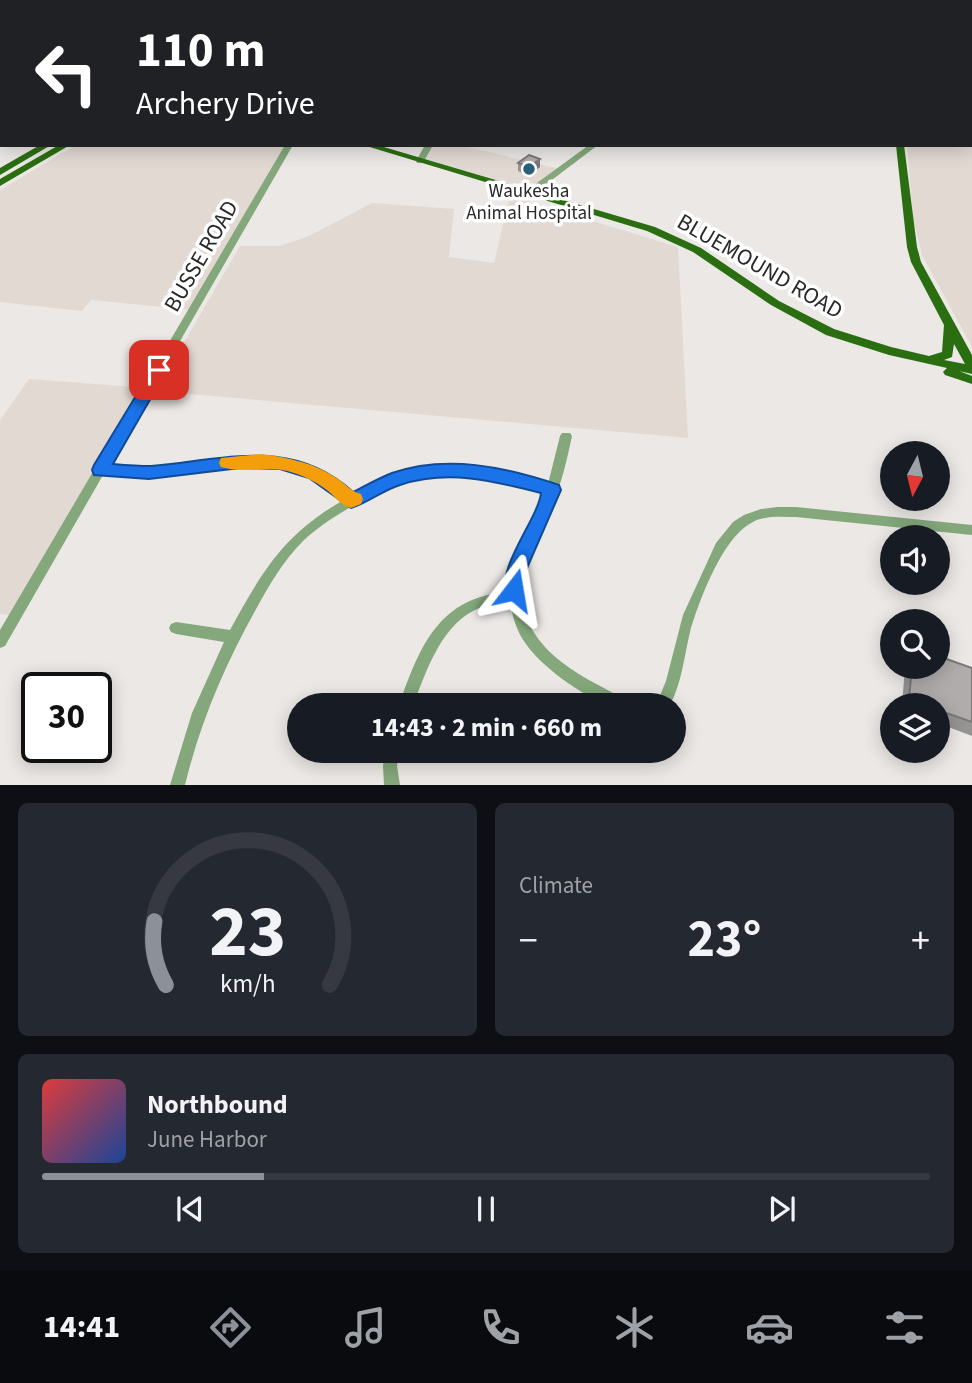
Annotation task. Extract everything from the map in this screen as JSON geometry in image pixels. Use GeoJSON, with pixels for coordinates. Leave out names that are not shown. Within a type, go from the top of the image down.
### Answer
{"type":"FeatureCollection","features":[{"type":"Feature","properties":{"kind":"main road"},"geometry":{"type":"LineString","coordinates":[[0,172],[44,147]]}},
{"type":"Feature","properties":{"kind":"main road"},"geometry":{"type":"LineString","coordinates":[[0,183],[63,147]]}},
{"type":"Feature","properties":{"kind":"main road","name":"BLUEMOUND ROAD"},"geometry":{"type":"LineString","coordinates":[[374,147],[662,234],[701,253],[775,303],[850,340],[903,355],[972,368]]}},
{"type":"Feature","properties":{"kind":"main road"},"geometry":{"type":"LineString","coordinates":[[900,147],[906,228],[911,249],[972,368]]}},
{"type":"Feature","properties":{"kind":"main road"},"geometry":{"type":"LineString","coordinates":[[925,360],[947,355],[949,325]]}},
{"type":"Feature","properties":{"kind":"main road"},"geometry":{"type":"LineString","coordinates":[[903,355],[972,380]]}},
{"type":"Feature","properties":{"kind":"street","name":"BUSSE ROAD"},"geometry":{"type":"LineString","coordinates":[[0,642],[288,147]]}},
{"type":"Feature","properties":{"kind":"street"},"geometry":{"type":"LineString","coordinates":[[420,161],[428,147]]}},
{"type":"Feature","properties":{"kind":"street"},"geometry":{"type":"LineString","coordinates":[[529,193],[591,147]]}},
{"type":"Feature","properties":{"kind":"street"},"geometry":{"type":"LineString","coordinates":[[566,436],[552,490],[518,568],[515,597],[523,626],[540,651],[559,667],[601,693]]}},
{"type":"Feature","properties":{"kind":"street"},"geometry":{"type":"LineString","coordinates":[[101,470],[149,472],[240,461],[280,463],[315,474],[331,483],[351,501]]}},
{"type":"Feature","properties":{"kind":"street"},"geometry":{"type":"LineString","coordinates":[[177,785],[204,695],[233,637],[272,571],[306,532],[351,501],[396,478],[449,469],[480,471],[552,490]]}},
{"type":"Feature","properties":{"kind":"street"},"geometry":{"type":"LineString","coordinates":[[668,693],[689,613],[718,549],[733,528],[751,516],[774,510],[972,530]]}},
{"type":"Feature","properties":{"kind":"street"},"geometry":{"type":"LineString","coordinates":[[411,693],[428,655],[452,619],[475,603],[515,597]]}},
{"type":"Feature","properties":{"kind":"street"},"geometry":{"type":"LineString","coordinates":[[176,628],[233,637]]}},
{"type":"Feature","properties":{"kind":"street"},"geometry":{"type":"LineString","coordinates":[[390,763],[392,785]]}},
{"type":"Feature","properties":{"kind":"shaded area"},"geometry":{"type":"Polygon","coordinates":[[[73,147],[288,147],[194,310],[91,300],[82,311],[0,302],[0,190],[73,147]]]}},
{"type":"Feature","properties":{"kind":"shaded area"},"geometry":{"type":"Polygon","coordinates":[[[428,147],[468,147],[559,169],[529,193],[420,161],[428,147]]]}},
{"type":"Feature","properties":{"kind":"shaded area"},"geometry":{"type":"Polygon","coordinates":[[[907,147],[972,147],[972,347],[922,255],[913,218],[907,147]]]}},
{"type":"Feature","properties":{"kind":"shaded area"},"geometry":{"type":"Polygon","coordinates":[[[510,196],[678,247],[688,438],[156,391],[240,246],[280,246],[309,236],[372,203],[454,209],[449,257],[494,263],[510,196]]]}},
{"type":"Feature","properties":{"kind":"shaded area"},"geometry":{"type":"Polygon","coordinates":[[[29,379],[148,388],[16,616],[0,614],[0,420],[29,379]]]}},
{"type":"Feature","properties":{"kind":"building"},"geometry":{"type":"Polygon","coordinates":[[[529,155],[540,159],[527,166],[518,163],[529,155]]]}},
{"type":"Feature","properties":{"kind":"building"},"geometry":{"type":"Polygon","coordinates":[[[950,660],[972,668],[972,722],[950,714],[950,693],[910,693],[911,679],[950,679],[950,660]]]}},
{"type":"Feature","properties":{"kind":"slow traffic"},"geometry":{"type":"LineString","coordinates":[[227,463],[262,461],[296,466],[331,483],[351,501],[354,499]]}},
{"type":"Feature","properties":{"kind":"place","name":"Waukesha Animal Hospital"},"geometry":{"type":"Point","coordinates":[529,169]}},
{"type":"Feature","properties":{"kind":"route"},"geometry":{"type":"LineString","coordinates":[[159,370],[101,470],[135,473],[240,461],[280,463],[315,474],[331,483],[351,501],[396,478],[449,469],[480,471],[542,486],[552,490],[518,568],[514,590]]}}]}
